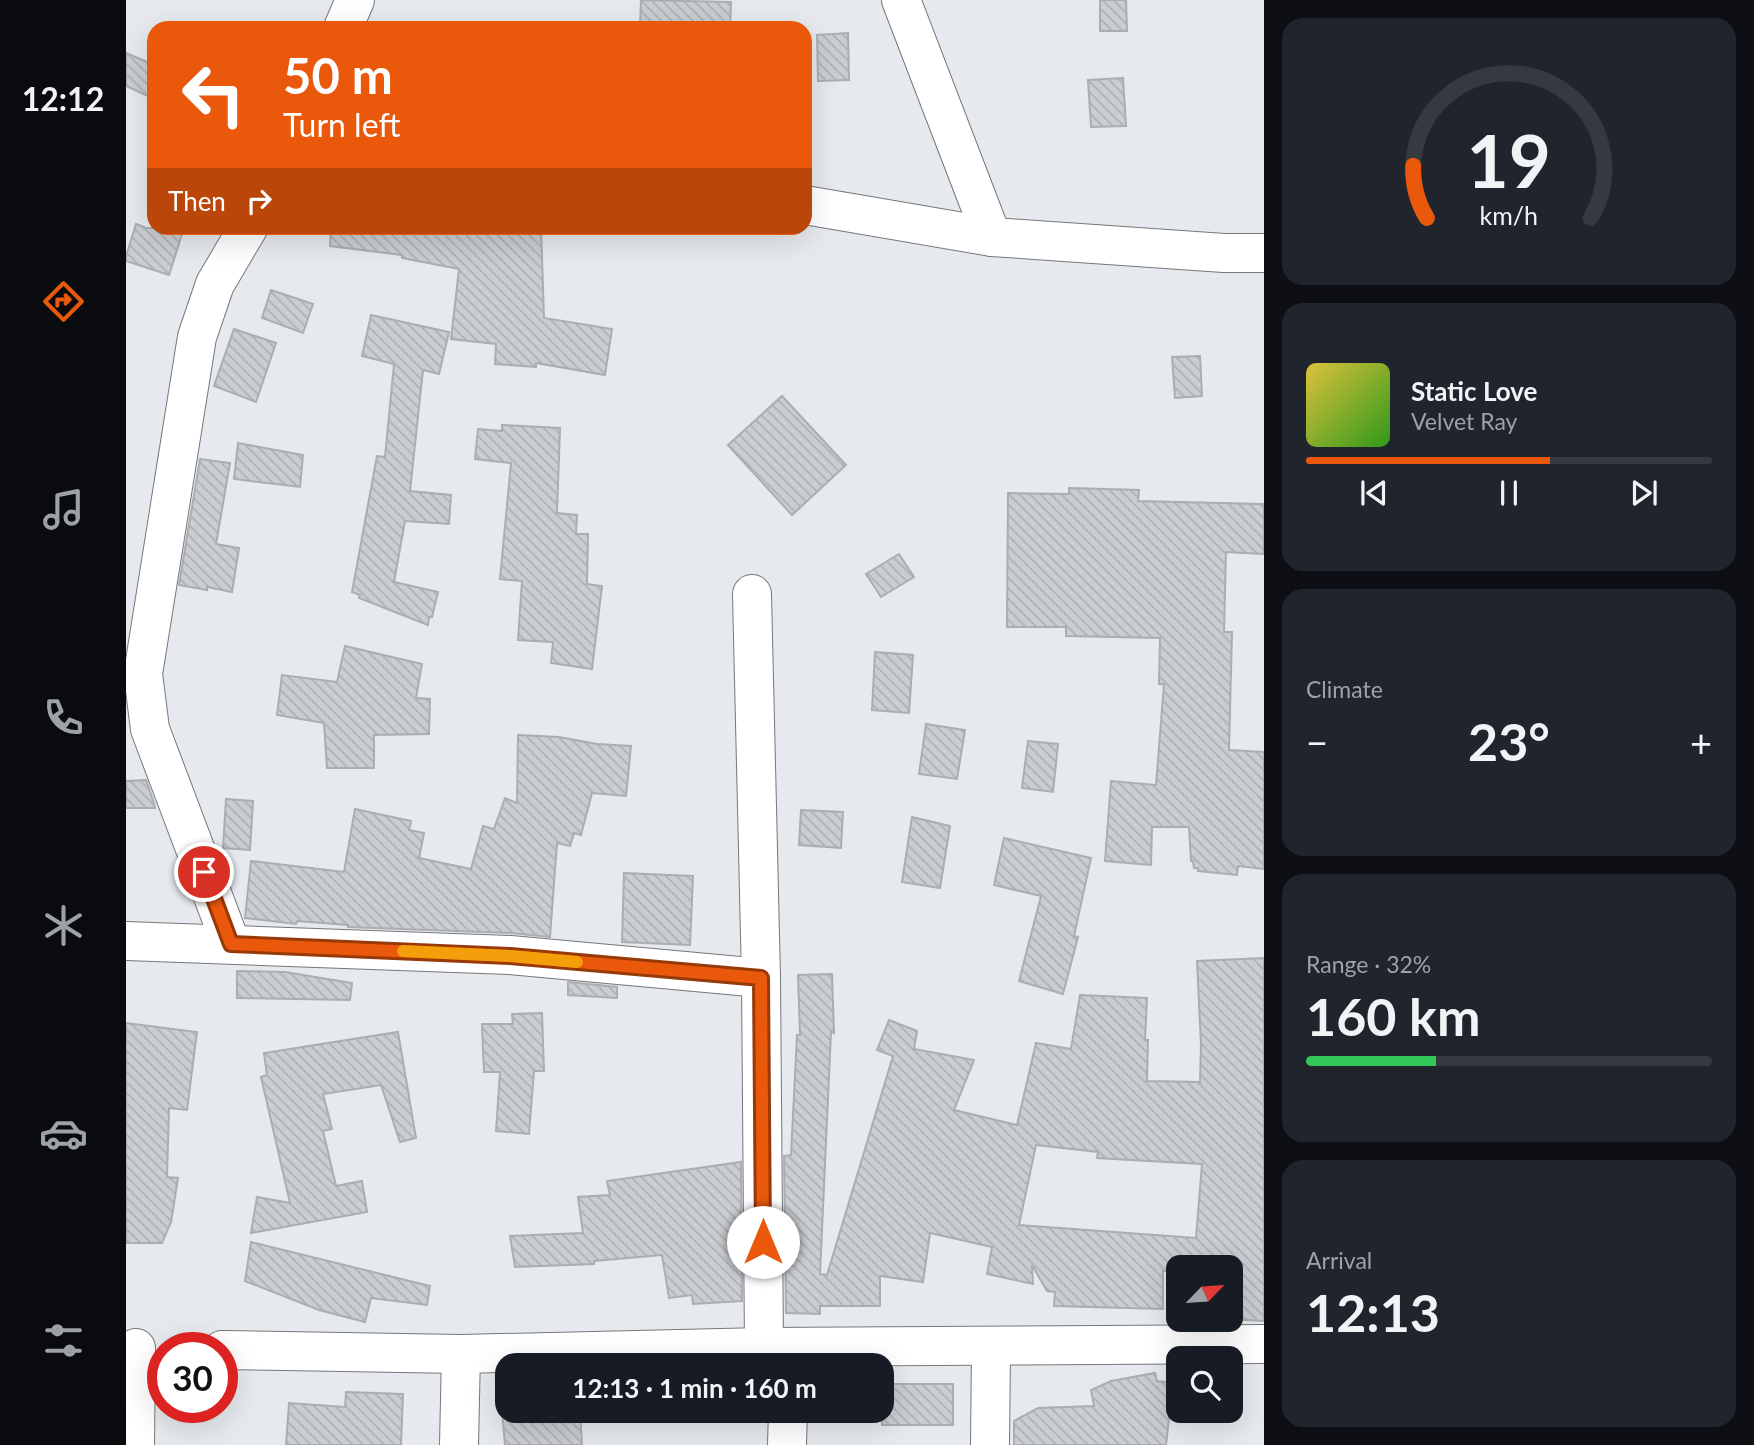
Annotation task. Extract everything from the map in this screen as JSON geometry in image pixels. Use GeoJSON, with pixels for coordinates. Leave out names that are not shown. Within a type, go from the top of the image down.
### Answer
{"type":"FeatureCollection","features":[{"type":"Feature","properties":{"kind":"street"},"geometry":{"type":"LineString","coordinates":[[346,21],[355,0]]}},
{"type":"Feature","properties":{"kind":"street"},"geometry":{"type":"LineString","coordinates":[[901,0],[992,237]]}},
{"type":"Feature","properties":{"kind":"street"},"geometry":{"type":"LineString","coordinates":[[812,206],[992,237],[1224,253],[1264,253]]}},
{"type":"Feature","properties":{"kind":"street"},"geometry":{"type":"LineString","coordinates":[[231,944],[150,729],[143,674],[197,337],[215,284],[244,235]]}},
{"type":"Feature","properties":{"kind":"street"},"geometry":{"type":"LineString","coordinates":[[1224,253],[1264,238]]}},
{"type":"Feature","properties":{"kind":"street"},"geometry":{"type":"LineString","coordinates":[[752,594],[761,978],[781,1353],[1264,1344]]}},
{"type":"Feature","properties":{"kind":"street"},"geometry":{"type":"LineString","coordinates":[[126,941],[510,956],[761,978]]}},
{"type":"Feature","properties":{"kind":"street"},"geometry":{"type":"LineString","coordinates":[[990,1445],[991,1347]]}},
{"type":"Feature","properties":{"kind":"street"},"geometry":{"type":"LineString","coordinates":[[135,1445],[142,1348]]}},
{"type":"Feature","properties":{"kind":"street"},"geometry":{"type":"LineString","coordinates":[[238,1350],[495,1354]]}},
{"type":"Feature","properties":{"kind":"street"},"geometry":{"type":"LineString","coordinates":[[459,1445],[461,1354]]}},
{"type":"Feature","properties":{"kind":"street"},"geometry":{"type":"LineString","coordinates":[[787,1445],[788,1423]]}},
{"type":"Feature","properties":{"kind":"building"},"geometry":{"type":"Polygon","coordinates":[[[641,0],[731,2],[730,21],[640,21],[641,0]]]}},
{"type":"Feature","properties":{"kind":"building"},"geometry":{"type":"Polygon","coordinates":[[[1100,0],[1126,0],[1127,31],[1100,31],[1100,0]]]}},
{"type":"Feature","properties":{"kind":"building"},"geometry":{"type":"Polygon","coordinates":[[[848,33],[849,80],[818,81],[817,35],[848,33]]]}},
{"type":"Feature","properties":{"kind":"building"},"geometry":{"type":"Polygon","coordinates":[[[126,53],[147,62],[147,96],[126,86],[126,53]]]}},
{"type":"Feature","properties":{"kind":"building"},"geometry":{"type":"Polygon","coordinates":[[[1123,78],[1126,126],[1091,127],[1088,80],[1123,78]]]}},
{"type":"Feature","properties":{"kind":"building"},"geometry":{"type":"Polygon","coordinates":[[[136,224],[147,228],[147,235],[182,235],[169,275],[126,261],[136,224]]]}},
{"type":"Feature","properties":{"kind":"building"},"geometry":{"type":"Polygon","coordinates":[[[331,235],[541,235],[544,318],[612,329],[605,375],[536,363],[536,367],[495,364],[496,344],[451,339],[459,269],[402,258],[402,255],[330,246],[331,235]]]}},
{"type":"Feature","properties":{"kind":"building"},"geometry":{"type":"Polygon","coordinates":[[[271,290],[313,304],[303,333],[262,318],[271,290]]]}},
{"type":"Feature","properties":{"kind":"building"},"geometry":{"type":"Polygon","coordinates":[[[371,315],[449,332],[439,374],[423,370],[410,491],[451,495],[449,524],[405,521],[394,582],[438,592],[428,625],[359,598],[360,595],[352,592],[377,456],[385,457],[394,364],[362,356],[371,315]]]}},
{"type":"Feature","properties":{"kind":"building"},"geometry":{"type":"Polygon","coordinates":[[[234,329],[276,343],[256,402],[214,386],[234,329]]]}},
{"type":"Feature","properties":{"kind":"building"},"geometry":{"type":"Polygon","coordinates":[[[1200,356],[1202,396],[1175,398],[1172,357],[1200,356]]]}},
{"type":"Feature","properties":{"kind":"building"},"geometry":{"type":"Polygon","coordinates":[[[782,396],[846,465],[792,515],[728,445],[782,396]]]}},
{"type":"Feature","properties":{"kind":"building"},"geometry":{"type":"Polygon","coordinates":[[[502,425],[560,428],[557,513],[577,515],[576,534],[588,534],[587,584],[602,586],[592,669],[551,663],[553,642],[518,640],[522,581],[500,579],[511,463],[475,459],[478,429],[502,431],[502,425]]]}},
{"type":"Feature","properties":{"kind":"building"},"geometry":{"type":"Polygon","coordinates":[[[238,443],[303,455],[300,487],[234,479],[238,443]]]}},
{"type":"Feature","properties":{"kind":"building"},"geometry":{"type":"Polygon","coordinates":[[[200,459],[230,463],[216,544],[239,548],[232,592],[179,585],[200,459]]]}},
{"type":"Feature","properties":{"kind":"building"},"geometry":{"type":"Polygon","coordinates":[[[1069,488],[1139,490],[1138,501],[1264,504],[1264,554],[1226,552],[1224,632],[1232,632],[1229,750],[1264,752],[1264,869],[1238,866],[1237,875],[1198,871],[1191,861],[1189,827],[1152,827],[1151,865],[1105,861],[1111,781],[1156,785],[1164,684],[1159,684],[1160,638],[1066,636],[1066,627],[1007,627],[1008,493],[1069,494],[1069,488]]]}},
{"type":"Feature","properties":{"kind":"building"},"geometry":{"type":"Polygon","coordinates":[[[899,554],[914,577],[881,597],[866,574],[899,554]]]}},
{"type":"Feature","properties":{"kind":"building"},"geometry":{"type":"Polygon","coordinates":[[[345,646],[422,664],[416,698],[430,699],[429,734],[374,735],[374,768],[327,768],[324,723],[277,715],[282,675],[337,682],[345,646]]]}},
{"type":"Feature","properties":{"kind":"building"},"geometry":{"type":"Polygon","coordinates":[[[875,652],[913,655],[909,713],[872,710],[875,652]]]}},
{"type":"Feature","properties":{"kind":"building"},"geometry":{"type":"Polygon","coordinates":[[[926,724],[965,730],[957,779],[919,774],[926,724]]]}},
{"type":"Feature","properties":{"kind":"building"},"geometry":{"type":"Polygon","coordinates":[[[518,735],[631,746],[626,796],[592,793],[581,835],[574,833],[570,846],[557,843],[550,937],[348,927],[297,921],[296,924],[245,918],[251,861],[344,872],[355,809],[411,821],[409,830],[424,833],[419,858],[471,869],[483,826],[494,829],[505,798],[517,803],[518,735]]]}},
{"type":"Feature","properties":{"kind":"building"},"geometry":{"type":"Polygon","coordinates":[[[1028,741],[1058,744],[1053,792],[1022,788],[1028,741]]]}},
{"type":"Feature","properties":{"kind":"building"},"geometry":{"type":"Polygon","coordinates":[[[146,780],[155,808],[126,808],[126,781],[146,780]]]}},
{"type":"Feature","properties":{"kind":"building"},"geometry":{"type":"Polygon","coordinates":[[[226,799],[253,801],[250,850],[223,848],[226,799]]]}},
{"type":"Feature","properties":{"kind":"building"},"geometry":{"type":"Polygon","coordinates":[[[801,810],[843,812],[841,848],[799,845],[801,810]]]}},
{"type":"Feature","properties":{"kind":"building"},"geometry":{"type":"Polygon","coordinates":[[[912,817],[950,826],[940,888],[902,882],[912,817]]]}},
{"type":"Feature","properties":{"kind":"building"},"geometry":{"type":"Polygon","coordinates":[[[1004,838],[1091,858],[1074,936],[1078,937],[1063,994],[1019,981],[1041,896],[994,885],[1004,838]]]}},
{"type":"Feature","properties":{"kind":"building"},"geometry":{"type":"Polygon","coordinates":[[[624,873],[693,876],[690,945],[622,942],[624,873]]]}},
{"type":"Feature","properties":{"kind":"building"},"geometry":{"type":"Polygon","coordinates":[[[1264,958],[1264,1321],[1243,1320],[1243,1255],[1166,1255],[1166,1271],[1163,1271],[1163,1309],[1054,1306],[1055,1292],[1047,1291],[1032,1265],[1033,1284],[987,1274],[992,1247],[930,1233],[923,1282],[880,1276],[880,1306],[820,1306],[820,1314],[786,1313],[784,1156],[791,1155],[797,1035],[800,1035],[798,975],[832,974],[834,1033],[831,1032],[820,1274],[827,1275],[893,1056],[877,1050],[889,1020],[917,1031],[914,1049],[974,1060],[954,1110],[1017,1125],[1036,1043],[1071,1049],[1080,995],[1147,998],[1147,1081],[1200,1082],[1197,961],[1264,958]],[[1036,1145],[1019,1225],[1196,1238],[1202,1164],[1097,1158],[1098,1152],[1036,1145]]]}},
{"type":"Feature","properties":{"kind":"building"},"geometry":{"type":"Polygon","coordinates":[[[237,971],[285,972],[352,983],[350,1000],[237,998],[237,971]]]}},
{"type":"Feature","properties":{"kind":"building"},"geometry":{"type":"Polygon","coordinates":[[[568,982],[617,987],[617,998],[568,995],[568,982]]]}},
{"type":"Feature","properties":{"kind":"building"},"geometry":{"type":"Polygon","coordinates":[[[542,1013],[544,1071],[534,1071],[529,1134],[496,1131],[500,1072],[484,1072],[482,1024],[513,1024],[512,1014],[542,1013]]]}},
{"type":"Feature","properties":{"kind":"building"},"geometry":{"type":"Polygon","coordinates":[[[126,1023],[197,1032],[187,1110],[169,1108],[167,1177],[178,1178],[171,1222],[162,1243],[126,1243],[126,1023]]]}},
{"type":"Feature","properties":{"kind":"building"},"geometry":{"type":"Polygon","coordinates":[[[398,1032],[416,1138],[400,1142],[381,1085],[323,1094],[332,1129],[323,1131],[336,1186],[362,1181],[367,1212],[251,1233],[257,1197],[290,1203],[261,1077],[267,1075],[264,1053],[398,1032]]]}},
{"type":"Feature","properties":{"kind":"building"},"geometry":{"type":"Polygon","coordinates":[[[741,1162],[742,1301],[693,1304],[692,1295],[669,1298],[662,1255],[594,1261],[594,1264],[515,1267],[510,1236],[583,1233],[578,1197],[610,1195],[607,1181],[741,1162]]]}},
{"type":"Feature","properties":{"kind":"building"},"geometry":{"type":"Polygon","coordinates":[[[251,1242],[430,1286],[427,1305],[371,1298],[365,1322],[319,1310],[245,1281],[251,1242]]]}},
{"type":"Feature","properties":{"kind":"building"},"geometry":{"type":"Polygon","coordinates":[[[1155,1373],[1157,1381],[1166,1382],[1166,1423],[1168,1423],[1166,1445],[1014,1445],[1014,1421],[1038,1408],[1094,1406],[1091,1390],[1111,1381],[1155,1373]]]}},
{"type":"Feature","properties":{"kind":"building"},"geometry":{"type":"Polygon","coordinates":[[[894,1384],[953,1384],[953,1425],[882,1425],[894,1423],[894,1384]]]}},
{"type":"Feature","properties":{"kind":"building"},"geometry":{"type":"Polygon","coordinates":[[[346,1392],[403,1394],[401,1445],[286,1445],[289,1403],[345,1407],[346,1392]]]}},
{"type":"Feature","properties":{"kind":"building"},"geometry":{"type":"Polygon","coordinates":[[[503,1423],[581,1423],[582,1445],[505,1445],[503,1423]]]}},
{"type":"Feature","properties":{"kind":"slow traffic"},"geometry":{"type":"LineString","coordinates":[[403,951],[577,962]]}},
{"type":"Feature","properties":{"kind":"route"},"geometry":{"type":"LineString","coordinates":[[204,872],[231,944],[510,956],[761,978],[763,1242]]}}]}
